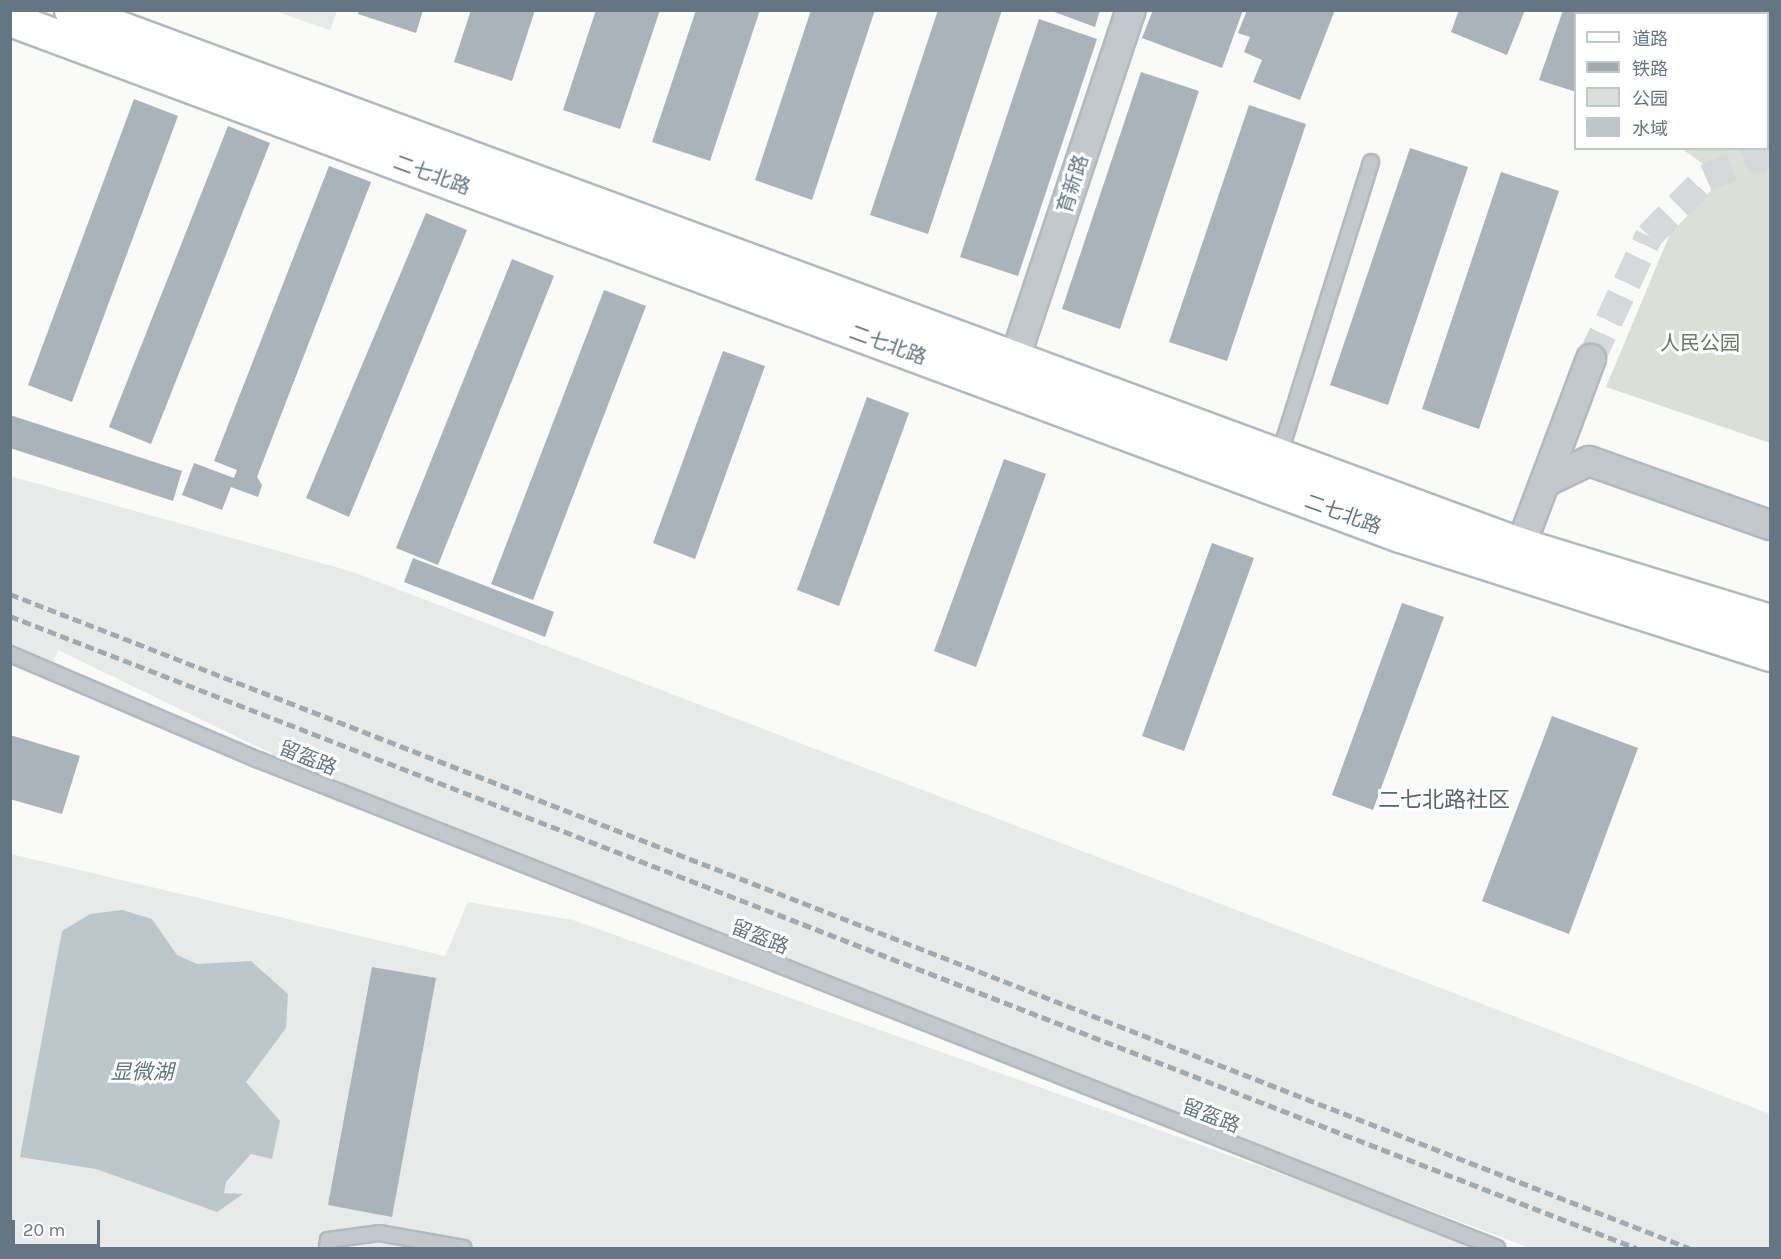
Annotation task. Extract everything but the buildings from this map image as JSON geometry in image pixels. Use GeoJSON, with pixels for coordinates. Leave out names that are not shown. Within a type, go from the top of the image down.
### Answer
{"type":"FeatureCollection","features":[{"type":"Feature","properties":{"kind":"main road","name":"二七北路"},"geometry":{"type":"LineString","coordinates":[[71,10],[1521,545],[1770,621]]}},
{"type":"Feature","properties":{"kind":"main road","name":"二七北路"},"geometry":{"type":"LineString","coordinates":[[10,19],[1400,535],[1770,654]]}},
{"type":"Feature","properties":{"kind":"street","name":"育新路"},"geometry":{"type":"LineString","coordinates":[[1015,358],[1131,10]]}},
{"type":"Feature","properties":{"kind":"street"},"geometry":{"type":"LineString","coordinates":[[1521,545],[1591,360]]}},
{"type":"Feature","properties":{"kind":"street"},"geometry":{"type":"LineString","coordinates":[[1545,482],[1589,461],[1770,525]]}},
{"type":"Feature","properties":{"kind":"lane"},"geometry":{"type":"LineString","coordinates":[[1279,456],[1371,162]]}},
{"type":"Feature","properties":{"kind":"lane","name":"留盔路"},"geometry":{"type":"LineString","coordinates":[[10,654],[260,760],[1497,1248]]}},
{"type":"Feature","properties":{"kind":"lane"},"geometry":{"type":"LineString","coordinates":[[327,1244],[379,1233],[464,1248]]}},
{"type":"Feature","properties":{"kind":"shaded area"},"geometry":{"type":"Polygon","coordinates":[[[337,10],[330,30],[275,11],[337,10]]]}},
{"type":"Feature","properties":{"kind":"shaded area"},"geometry":{"type":"Polygon","coordinates":[[[10,476],[350,571],[1770,1114],[1770,1248],[1530,1248],[957,1031],[322,778],[58,650],[53,665],[11,647],[10,476]]]}},
{"type":"Feature","properties":{"kind":"shaded area"},"geometry":{"type":"Polygon","coordinates":[[[11,854],[445,956],[468,902],[573,920],[1393,1214],[1476,1248],[11,1248],[11,854]]]}},
{"type":"Feature","properties":{"kind":"green space","name":"人民公园"},"geometry":{"type":"Polygon","coordinates":[[[1721,10],[1770,11],[1770,443],[1606,387],[1670,234],[1723,178],[1683,150],[1769,150],[1769,12],[1720,12],[1721,10]]]}},
{"type":"Feature","properties":{"kind":"water","name":"显微湖"},"geometry":{"type":"Polygon","coordinates":[[[122,910],[152,919],[177,955],[197,964],[251,961],[288,994],[286,1028],[246,1082],[280,1121],[272,1159],[251,1154],[226,1182],[224,1193],[243,1194],[217,1212],[96,1169],[20,1157],[62,931],[90,914],[122,910]]]}},
{"type":"Feature","properties":{"kind":"tunnel"},"geometry":{"type":"LineString","coordinates":[[1591,359],[1649,236],[1706,178],[1757,156],[1770,161]]}},
{"type":"Feature","properties":{"kind":"railway"},"geometry":{"type":"LineString","coordinates":[[10,594],[1689,1248]]}},
{"type":"Feature","properties":{"kind":"railway"},"geometry":{"type":"LineString","coordinates":[[10,616],[1636,1248]]}},
{"type":"Feature","properties":{"kind":"district","name":"二七北路社区"},"geometry":{"type":"Point","coordinates":[1444,801]}}]}
